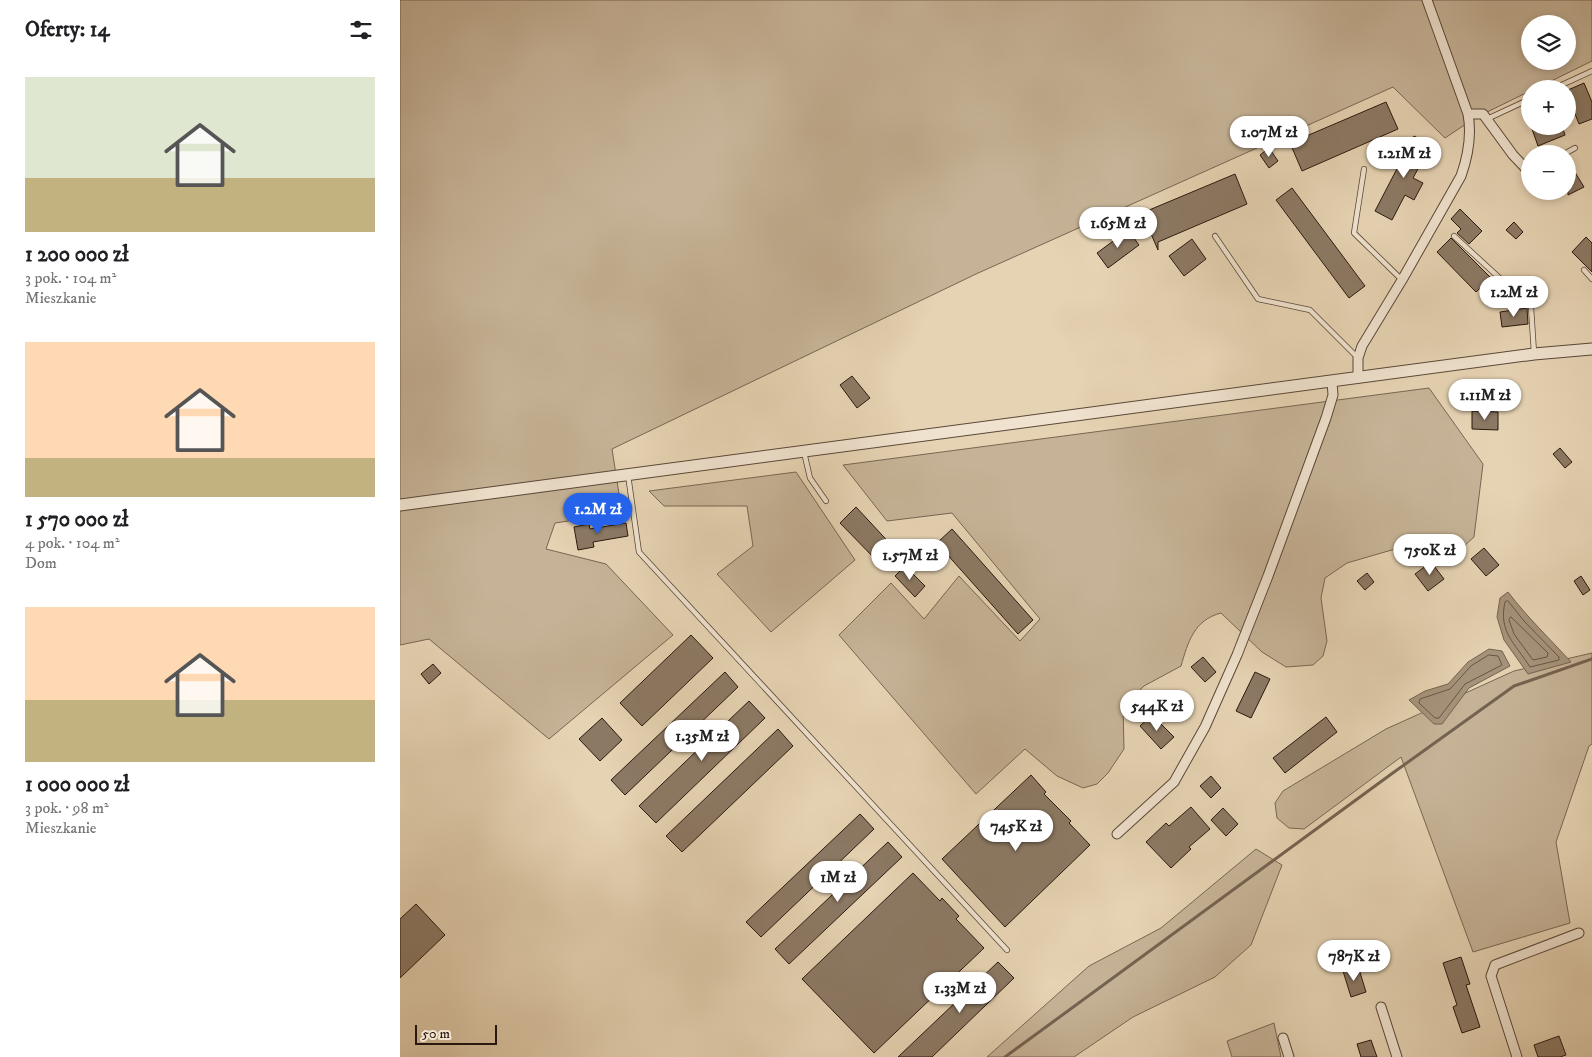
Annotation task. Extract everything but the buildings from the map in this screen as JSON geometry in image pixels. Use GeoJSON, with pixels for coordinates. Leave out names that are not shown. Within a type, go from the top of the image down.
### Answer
{"type":"FeatureCollection","features":[{"type":"Feature","properties":{"kind":"street"},"geometry":{"type":"LineString","coordinates":[[1358,378],[1358,358],[1362,346],[1461,176],[1467,159],[1469,143],[1468,114],[1427,0]]}},
{"type":"Feature","properties":{"kind":"street"},"geometry":{"type":"LineString","coordinates":[[1468,114],[1483,114],[1513,156],[1521,164]]}},
{"type":"Feature","properties":{"kind":"street"},"geometry":{"type":"LineString","coordinates":[[400,505],[1534,354],[1592,349]]}},
{"type":"Feature","properties":{"kind":"street"},"geometry":{"type":"LineString","coordinates":[[1117,834],[1174,782],[1205,727],[1268,576],[1323,427],[1333,395],[1332,382]]}},
{"type":"Feature","properties":{"kind":"street"},"geometry":{"type":"LineString","coordinates":[[1517,1057],[1491,976],[1495,965],[1580,933]]}},
{"type":"Feature","properties":{"kind":"street"},"geometry":{"type":"LineString","coordinates":[[1381,1007],[1397,1057]]}},
{"type":"Feature","properties":{"kind":"street"},"geometry":{"type":"LineString","coordinates":[[1283,1038],[1289,1057]]}},
{"type":"Feature","properties":{"kind":"lane"},"geometry":{"type":"LineString","coordinates":[[1572,80],[1592,71]]}},
{"type":"Feature","properties":{"kind":"lane"},"geometry":{"type":"LineString","coordinates":[[1486,120],[1521,103]]}},
{"type":"Feature","properties":{"kind":"lane"},"geometry":{"type":"LineString","coordinates":[[1364,169],[1354,234],[1402,280]]}},
{"type":"Feature","properties":{"kind":"lane"},"geometry":{"type":"LineString","coordinates":[[1215,236],[1258,299],[1310,310],[1358,358]]}},
{"type":"Feature","properties":{"kind":"lane"},"geometry":{"type":"LineString","coordinates":[[1454,236],[1531,307],[1534,354]]}},
{"type":"Feature","properties":{"kind":"lane"},"geometry":{"type":"LineString","coordinates":[[1584,270],[1592,279]]}},
{"type":"Feature","properties":{"kind":"lane"},"geometry":{"type":"LineString","coordinates":[[804,452],[810,478],[826,501]]}},
{"type":"Feature","properties":{"kind":"lane"},"geometry":{"type":"LineString","coordinates":[[628,475],[639,552],[1007,950]]}},
{"type":"Feature","properties":{"kind":"shaded area"},"geometry":{"type":"Polygon","coordinates":[[[400,0],[1592,0],[1592,61],[1576,69],[1576,15],[1521,15],[1521,70],[1574,70],[1553,80],[1521,80],[1521,95],[1475,118],[1445,138],[1393,87],[976,274],[612,449],[622,513],[555,523],[546,549],[606,564],[673,635],[549,739],[429,639],[400,645],[400,0]]]}},
{"type":"Feature","properties":{"kind":"shaded area"},"geometry":{"type":"Polygon","coordinates":[[[1429,388],[1483,464],[1474,537],[1453,556],[1440,562],[1415,547],[1402,547],[1347,563],[1325,578],[1321,598],[1327,641],[1323,656],[1313,665],[1286,667],[1262,652],[1221,613],[1204,621],[1194,633],[1186,649],[1181,666],[1144,686],[1123,706],[1124,749],[1108,773],[1097,784],[1083,788],[1057,776],[1025,749],[976,794],[839,635],[891,583],[924,619],[959,576],[1020,641],[1040,619],[952,513],[887,521],[843,465],[1429,388]]]}},
{"type":"Feature","properties":{"kind":"shaded area"},"geometry":{"type":"Polygon","coordinates":[[[796,472],[855,560],[771,632],[717,574],[753,546],[747,506],[664,506],[649,491],[796,472]]]}},
{"type":"Feature","properties":{"kind":"shaded area"},"geometry":{"type":"Polygon","coordinates":[[[1592,653],[1592,744],[1589,746],[1556,842],[1570,923],[1473,952],[1401,757],[1304,829],[1289,828],[1277,818],[1275,803],[1283,791],[1386,729],[1514,671],[1592,653]]]}},
{"type":"Feature","properties":{"kind":"shaded area"},"geometry":{"type":"Polygon","coordinates":[[[1256,849],[1282,865],[1251,945],[1215,977],[1133,1017],[1074,1057],[987,1057],[1089,966],[1161,928],[1256,849]]]}},
{"type":"Feature","properties":{"kind":"shaded area"},"geometry":{"type":"Polygon","coordinates":[[[1274,1023],[1281,1057],[1232,1057],[1227,1041],[1274,1023]]]}},
{"type":"Feature","properties":{"kind":"water"},"geometry":{"type":"Polygon","coordinates":[[[1508,592],[1571,662],[1528,674],[1504,640],[1497,617],[1500,598],[1508,592]]]}},
{"type":"Feature","properties":{"kind":"water"},"geometry":{"type":"Polygon","coordinates":[[[1489,649],[1502,651],[1510,666],[1469,688],[1442,724],[1434,724],[1409,700],[1425,691],[1448,684],[1468,662],[1489,649]]]}},
{"type":"Feature","properties":{"kind":"waterway"},"geometry":{"type":"LineString","coordinates":[[1005,1057],[1514,686],[1592,659]]}}]}
